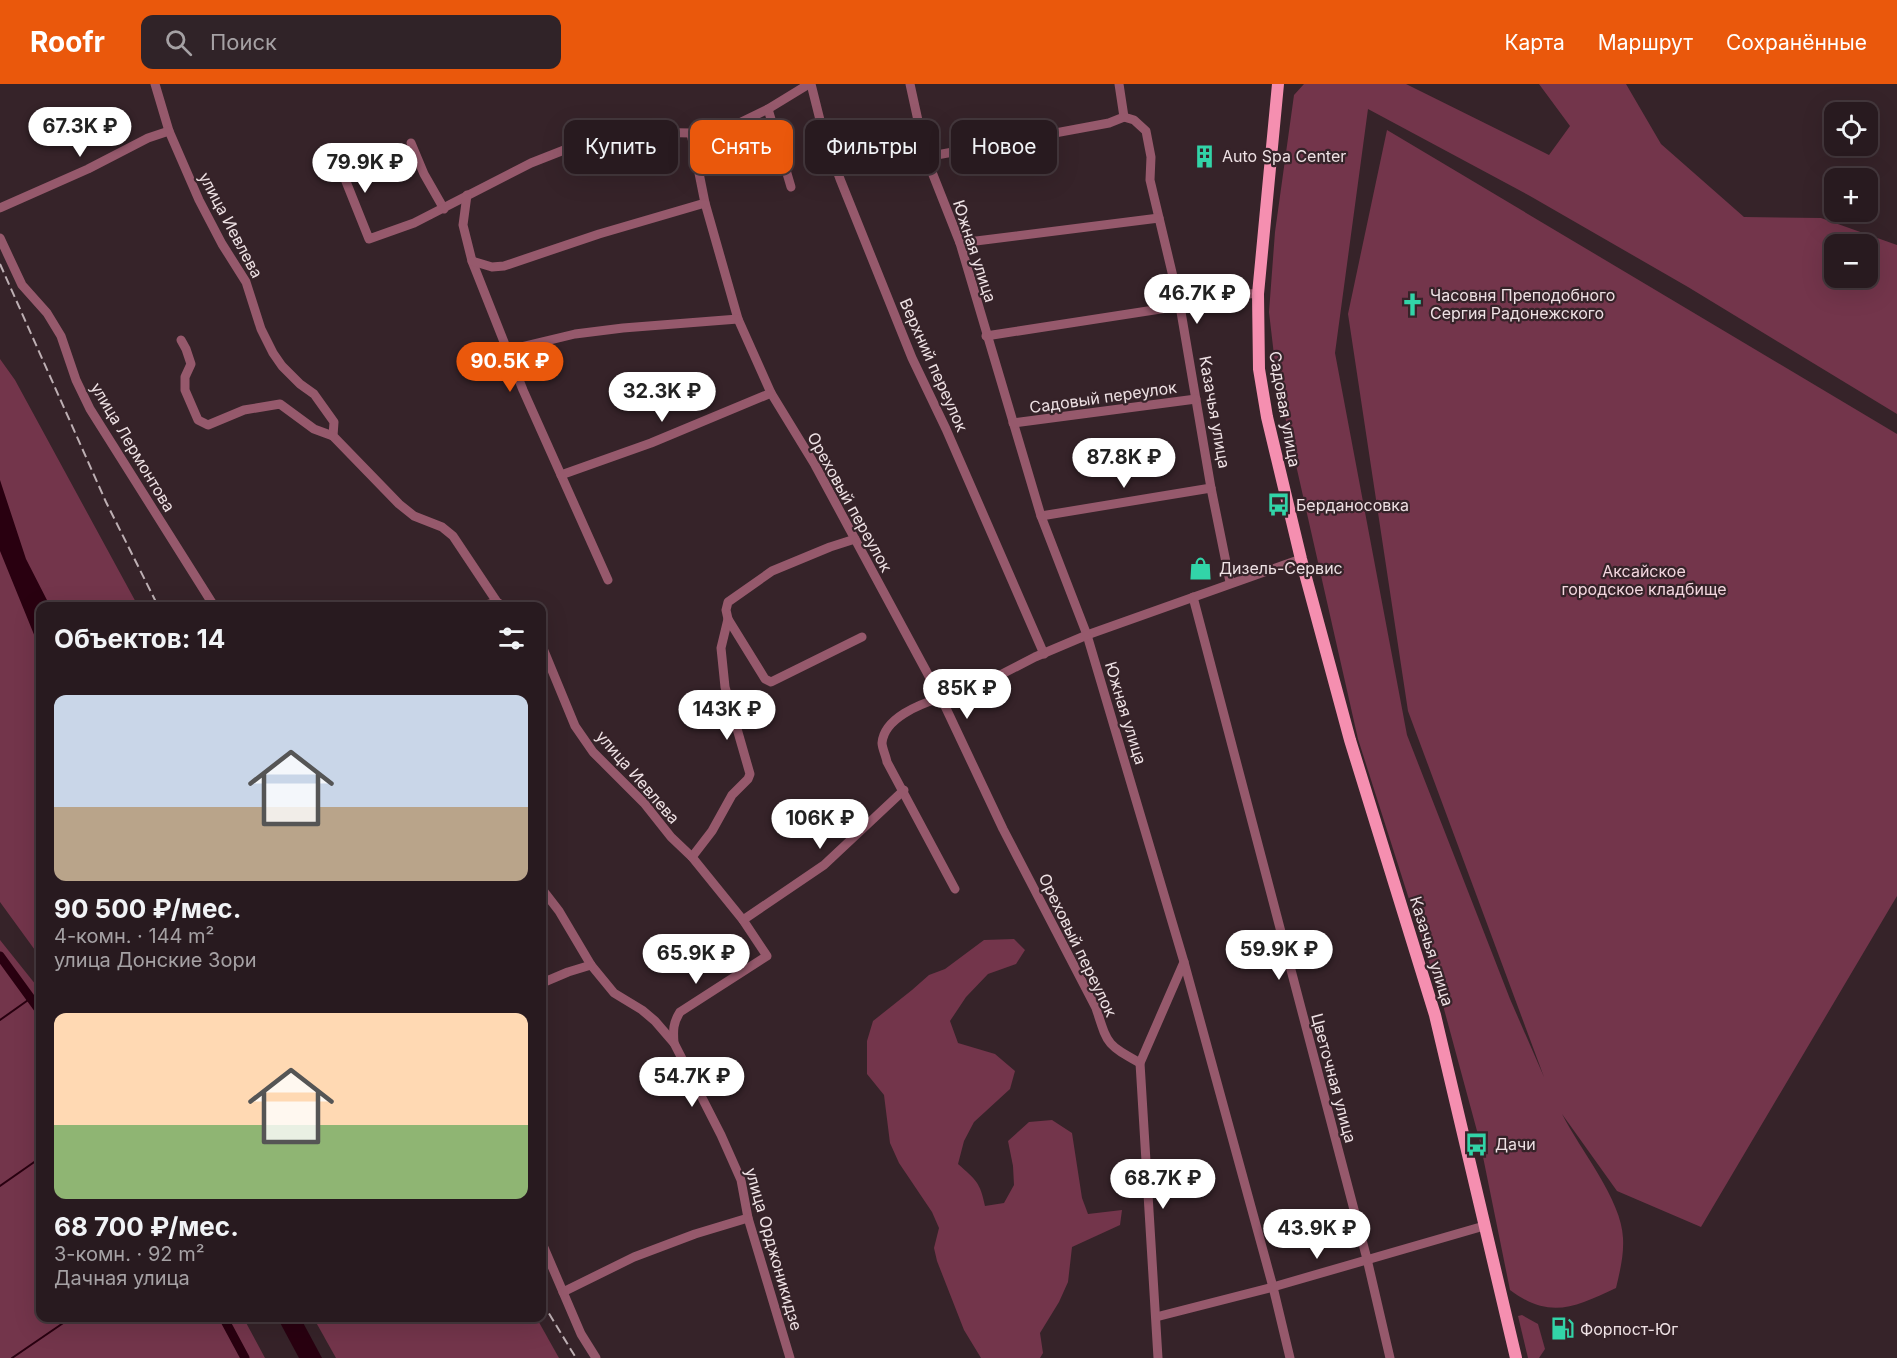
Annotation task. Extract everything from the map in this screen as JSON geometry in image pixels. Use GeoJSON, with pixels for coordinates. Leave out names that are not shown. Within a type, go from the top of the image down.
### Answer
{"type":"FeatureCollection","features":[{"type":"Feature","properties":{"kind":"main road","name":"Садовая улица"},"geometry":{"type":"LineString","coordinates":[[1278,84],[1258,294],[1258,369],[1277,466],[1301,559]]}},
{"type":"Feature","properties":{"kind":"main road","name":"Казачья улица"},"geometry":{"type":"LineString","coordinates":[[1301,559],[1350,740],[1435,1015],[1516,1358]]}},
{"type":"Feature","properties":{"kind":"street","name":"улица Иевлева"},"geometry":{"type":"LineString","coordinates":[[155,84],[169,131],[199,200],[246,282],[261,329],[282,366],[314,394],[334,422],[333,436],[399,504],[414,516],[442,527],[453,536],[499,602]]}},
{"type":"Feature","properties":{"kind":"street"},"geometry":{"type":"LineString","coordinates":[[745,120],[810,84]]}},
{"type":"Feature","properties":{"kind":"street","name":"Верхний переулок"},"geometry":{"type":"LineString","coordinates":[[810,84],[823,132],[840,179],[912,358],[946,429],[1044,654]]}},
{"type":"Feature","properties":{"kind":"street","name":"Южная улица"},"geometry":{"type":"LineString","coordinates":[[910,84],[918,120]]}},
{"type":"Feature","properties":{"kind":"street"},"geometry":{"type":"LineString","coordinates":[[939,155],[1109,123],[1124,117],[1119,84]]}},
{"type":"Feature","properties":{"kind":"street"},"geometry":{"type":"LineString","coordinates":[[768,109],[791,187]]}},
{"type":"Feature","properties":{"kind":"street","name":"Казачья улица"},"geometry":{"type":"LineString","coordinates":[[1124,117],[1134,120],[1146,131],[1151,157],[1150,180],[1180,306],[1211,488],[1230,582]]}},
{"type":"Feature","properties":{"kind":"street"},"geometry":{"type":"LineString","coordinates":[[0,208],[79,174],[148,138],[169,131]]}},
{"type":"Feature","properties":{"kind":"street"},"geometry":{"type":"LineString","coordinates":[[337,159],[369,239],[414,223],[444,209],[531,163],[609,134],[690,133]]}},
{"type":"Feature","properties":{"kind":"street"},"geometry":{"type":"LineString","coordinates":[[411,143],[424,174],[444,209]]}},
{"type":"Feature","properties":{"kind":"street","name":"Ореховый переулок"},"geometry":{"type":"LineString","coordinates":[[699,174],[705,203],[738,319],[771,393],[815,465],[942,701],[1003,829],[1096,1008],[1105,1037],[1113,1048],[1140,1063]]}},
{"type":"Feature","properties":{"kind":"street","name":"Южная улица"},"geometry":{"type":"LineString","coordinates":[[933,174],[960,243],[1041,516],[1087,635],[1184,962],[1273,1287],[1290,1358]]}},
{"type":"Feature","properties":{"kind":"street"},"geometry":{"type":"LineString","coordinates":[[467,195],[463,225],[472,261],[523,390],[608,580]]}},
{"type":"Feature","properties":{"kind":"street"},"geometry":{"type":"LineString","coordinates":[[472,261],[492,267],[504,266],[599,234],[705,203]]}},
{"type":"Feature","properties":{"kind":"street"},"geometry":{"type":"LineString","coordinates":[[960,243],[1159,218]]}},
{"type":"Feature","properties":{"kind":"street","name":"улица Лермонтова"},"geometry":{"type":"LineString","coordinates":[[0,238],[22,285],[47,314],[61,336],[76,380],[90,409],[211,602]]}},
{"type":"Feature","properties":{"kind":"street"},"geometry":{"type":"LineString","coordinates":[[986,336],[1191,306],[1242,293],[1258,294]]}},
{"type":"Feature","properties":{"kind":"street"},"geometry":{"type":"LineString","coordinates":[[509,350],[575,334],[738,319]]}},
{"type":"Feature","properties":{"kind":"street"},"geometry":{"type":"LineString","coordinates":[[181,340],[191,364],[185,377],[185,390],[198,420],[204,424],[208,425],[244,410],[280,404],[314,429],[333,436]]}},
{"type":"Feature","properties":{"kind":"street"},"geometry":{"type":"LineString","coordinates":[[561,475],[651,442],[771,393]]}},
{"type":"Feature","properties":{"kind":"street","name":"Садовый переулок"},"geometry":{"type":"LineString","coordinates":[[1013,423],[1196,399]]}},
{"type":"Feature","properties":{"kind":"street"},"geometry":{"type":"LineString","coordinates":[[1041,516],[1211,488]]}},
{"type":"Feature","properties":{"kind":"street"},"geometry":{"type":"LineString","coordinates":[[855,539],[772,571],[728,602],[726,610],[728,619],[765,679],[771,682],[862,637]]}},
{"type":"Feature","properties":{"kind":"street"},"geometry":{"type":"LineString","coordinates":[[955,889],[884,753],[882,744],[886,732],[900,716],[919,705],[942,701],[1087,635],[1230,582],[1301,559]]}},
{"type":"Feature","properties":{"kind":"street","name":"Цветочная улица"},"geometry":{"type":"LineString","coordinates":[[1193,597],[1367,1259],[1390,1358]]}},
{"type":"Feature","properties":{"kind":"street"},"geometry":{"type":"LineString","coordinates":[[692,857],[712,831],[732,795],[750,774],[725,687],[721,648],[728,619]]}},
{"type":"Feature","properties":{"kind":"street","name":"улица Иевлева"},"geometry":{"type":"LineString","coordinates":[[546,656],[575,726],[593,752],[644,802],[671,837],[692,857],[743,920],[767,956],[680,1012],[672,1030],[674,1042]]}},
{"type":"Feature","properties":{"kind":"street"},"geometry":{"type":"LineString","coordinates":[[743,920],[824,865],[904,790]]}},
{"type":"Feature","properties":{"kind":"street","name":"улица Орджоникидзе"},"geometry":{"type":"LineString","coordinates":[[546,895],[559,911],[591,965],[614,993],[649,1016],[674,1042],[741,1180],[748,1218],[790,1358]]}},
{"type":"Feature","properties":{"kind":"street"},"geometry":{"type":"LineString","coordinates":[[1158,1358],[1140,1063],[1184,962]]}},
{"type":"Feature","properties":{"kind":"street"},"geometry":{"type":"LineString","coordinates":[[546,981],[591,965]]}},
{"type":"Feature","properties":{"kind":"street"},"geometry":{"type":"LineString","coordinates":[[563,1292],[634,1257],[695,1234],[748,1218]]}},
{"type":"Feature","properties":{"kind":"street"},"geometry":{"type":"LineString","coordinates":[[1156,1317],[1273,1287],[1484,1226]]}},
{"type":"Feature","properties":{"kind":"street"},"geometry":{"type":"LineString","coordinates":[[546,1252],[581,1334],[597,1358]]}},
{"type":"Feature","properties":{"kind":"green space","name":"Аксайское городское кладбище"},"geometry":{"type":"Polygon","coordinates":[[[1304,84],[1406,84],[1549,155],[1570,126],[1539,84],[1626,84],[1661,144],[1744,217],[1821,218],[1824,222],[1832,222],[1866,234],[1824,234],[1824,288],[1878,288],[1878,238],[1897,245],[1897,414],[1688,287],[1530,196],[1368,109],[1335,353],[1407,735],[1510,999],[1544,1077],[1408,711],[1348,314],[1387,130],[1897,434],[1897,896],[1701,1227],[1617,1191],[1562,1114],[1608,1191],[1621,1223],[1623,1238],[1616,1288],[1575,1305],[1550,1308],[1524,1299],[1510,1290],[1480,1142],[1444,1009],[1358,739],[1277,381],[1269,312],[1275,232],[1294,95],[1304,84]]]}},
{"type":"Feature","properties":{"kind":"green space"},"geometry":{"type":"Polygon","coordinates":[[[0,359],[15,380],[136,602],[36,602],[36,952],[0,902],[0,359]]]}},
{"type":"Feature","properties":{"kind":"green space"},"geometry":{"type":"Polygon","coordinates":[[[1014,939],[1025,950],[1016,964],[988,974],[966,997],[950,1021],[958,1043],[995,1054],[1015,1071],[1010,1089],[974,1122],[964,1141],[958,1164],[976,1182],[985,1206],[1004,1203],[1014,1185],[1008,1141],[1029,1122],[1052,1120],[1072,1133],[1082,1198],[1088,1214],[1122,1210],[1120,1225],[1072,1247],[1068,1282],[1040,1333],[1043,1353],[1040,1358],[981,1358],[964,1330],[937,1261],[934,1248],[939,1228],[932,1212],[899,1163],[890,1143],[884,1095],[867,1074],[867,1041],[873,1021],[929,975],[945,969],[984,940],[1014,939]]]}},
{"type":"Feature","properties":{"kind":"green space"},"geometry":{"type":"Polygon","coordinates":[[[0,940],[36,985],[36,1322],[246,1322],[265,1358],[0,1358],[0,940]]]}},
{"type":"Feature","properties":{"kind":"green space"},"geometry":{"type":"Polygon","coordinates":[[[1522,1315],[1538,1324],[1545,1349],[1539,1358],[1528,1358],[1518,1316],[1522,1315]]]}},
{"type":"Feature","properties":{"kind":"green space"},"geometry":{"type":"Polygon","coordinates":[[[316,1322],[539,1322],[559,1358],[336,1358],[316,1322]]]}},
{"type":"Feature","properties":{"kind":"shaded area"},"geometry":{"type":"Polygon","coordinates":[[[0,480],[26,559],[48,602],[36,602],[36,638],[35,637],[0,551],[0,480]]]}},
{"type":"Feature","properties":{"kind":"shaded area"},"geometry":{"type":"Polygon","coordinates":[[[280,1322],[303,1322],[322,1358],[299,1358],[280,1322]]]}},
{"type":"Feature","properties":{"kind":"waterway"},"geometry":{"type":"LineString","coordinates":[[0,956],[36,1006]]}},
{"type":"Feature","properties":{"kind":"waterway"},"geometry":{"type":"LineString","coordinates":[[0,1020],[31,998]]}},
{"type":"Feature","properties":{"kind":"waterway"},"geometry":{"type":"LineString","coordinates":[[0,1186],[36,1161]]}},
{"type":"Feature","properties":{"kind":"waterway"},"geometry":{"type":"LineString","coordinates":[[12,1358],[65,1322]]}},
{"type":"Feature","properties":{"kind":"waterway"},"geometry":{"type":"LineString","coordinates":[[226,1322],[245,1358]]}},
{"type":"Feature","properties":{"kind":"railway"},"geometry":{"type":"LineString","coordinates":[[0,264],[106,502],[156,602]]}},
{"type":"Feature","properties":{"kind":"railway"},"geometry":{"type":"LineString","coordinates":[[546,1309],[576,1358]]}},
{"type":"Feature","properties":{"kind":"place","name":"Auto Spa Center"},"geometry":{"type":"Point","coordinates":[1204,156]}},
{"type":"Feature","properties":{"kind":"place","name":"Часовня Преподобного Сергия Радонежского"},"geometry":{"type":"Point","coordinates":[1412,304]}},
{"type":"Feature","properties":{"kind":"place","name":"Берданосовка"},"geometry":{"type":"Point","coordinates":[1278,505]}},
{"type":"Feature","properties":{"kind":"place","name":"Дизель-Сервис"},"geometry":{"type":"Point","coordinates":[1201,568]}},
{"type":"Feature","properties":{"kind":"place","name":"Дачи"},"geometry":{"type":"Point","coordinates":[1477,1144]}},
{"type":"Feature","properties":{"kind":"place","name":"Форпост-Юг"},"geometry":{"type":"Point","coordinates":[1562,1329]}}]}
